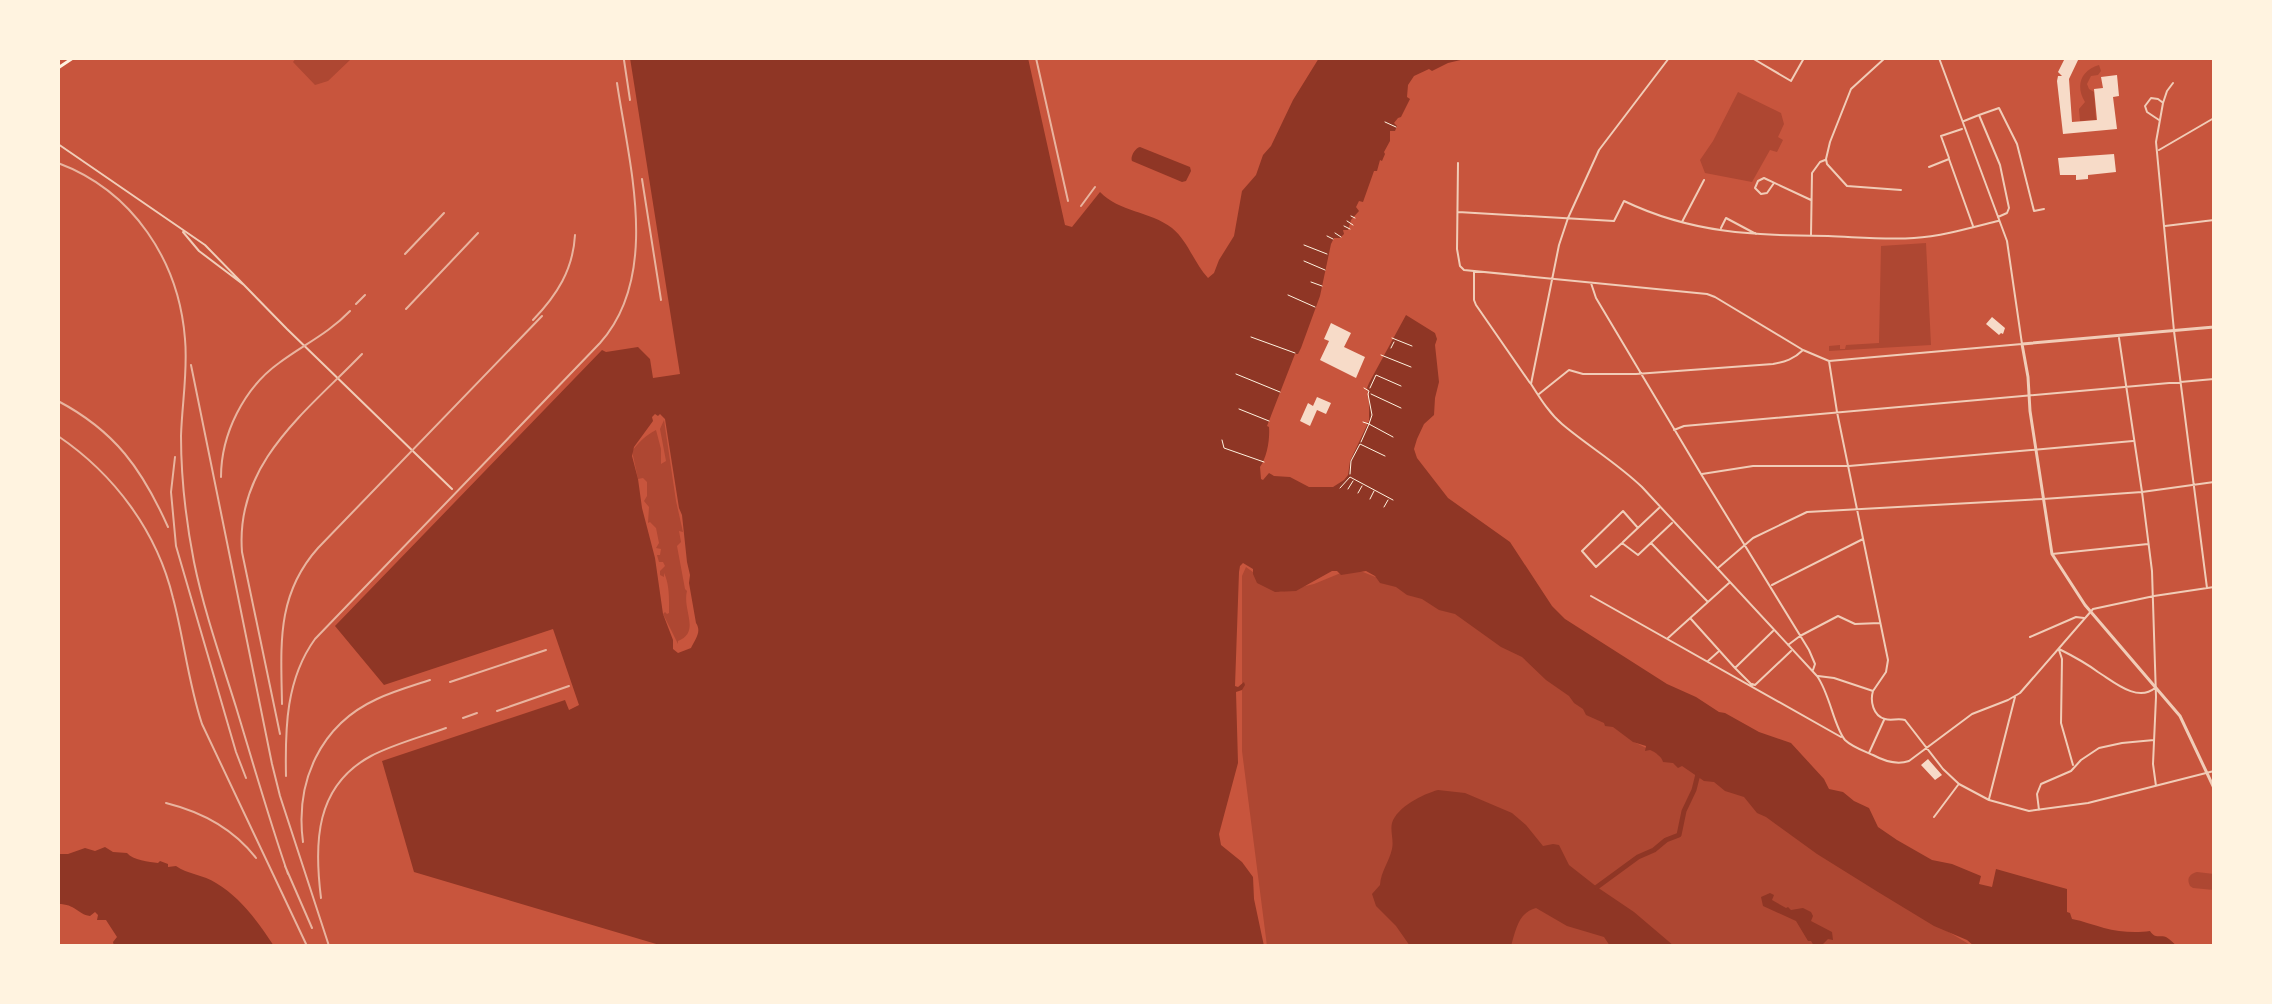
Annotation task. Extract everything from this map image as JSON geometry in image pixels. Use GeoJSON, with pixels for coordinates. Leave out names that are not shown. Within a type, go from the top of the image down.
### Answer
{"type":"FeatureCollection","features":[{"type":"Feature","properties":{"kind":"main road"},"geometry":{"type":"LineString","coordinates":[[58,68],[73,58]]}},
{"type":"Feature","properties":{"kind":"street"},"geometry":{"type":"LineString","coordinates":[[1531,384],[1559,245],[1568,218],[1599,150],[1669,58]]}},
{"type":"Feature","properties":{"kind":"street"},"geometry":{"type":"LineString","coordinates":[[1752,58],[1791,81],[1804,58]]}},
{"type":"Feature","properties":{"kind":"street"},"geometry":{"type":"LineString","coordinates":[[1885,58],[1851,89],[1826,159],[1830,169],[1847,186],[1901,190]]}},
{"type":"Feature","properties":{"kind":"street"},"geometry":{"type":"LineString","coordinates":[[1939,58],[2007,241],[2052,554],[2090,611],[2180,716],[2214,788]]}},
{"type":"Feature","properties":{"kind":"street"},"geometry":{"type":"LineString","coordinates":[[2173,83],[2163,103],[2156,138],[2174,331],[2207,589]]}},
{"type":"Feature","properties":{"kind":"street"},"geometry":{"type":"LineString","coordinates":[[2159,120],[2147,112],[2145,106],[2151,98],[2163,103]]}},
{"type":"Feature","properties":{"kind":"street"},"geometry":{"type":"LineString","coordinates":[[1962,122],[1999,108],[2017,144],[2034,211],[2044,209]]}},
{"type":"Feature","properties":{"kind":"street"},"geometry":{"type":"LineString","coordinates":[[1458,212],[1614,221],[1624,201],[1682,223],[1757,234],[1913,238],[1974,227],[1998,219],[2009,208],[2000,165],[1979,115]]}},
{"type":"Feature","properties":{"kind":"street"},"geometry":{"type":"LineString","coordinates":[[2157,151],[2214,118]]}},
{"type":"Feature","properties":{"kind":"street"},"geometry":{"type":"LineString","coordinates":[[1965,128],[1941,136],[1974,227]]}},
{"type":"Feature","properties":{"kind":"street"},"geometry":{"type":"LineString","coordinates":[[58,144],[205,245],[452,489]]}},
{"type":"Feature","properties":{"kind":"street"},"geometry":{"type":"LineString","coordinates":[[1811,236],[1812,173],[1826,159]]}},
{"type":"Feature","properties":{"kind":"street"},"geometry":{"type":"LineString","coordinates":[[1929,167],[1949,159]]}},
{"type":"Feature","properties":{"kind":"street"},"geometry":{"type":"LineString","coordinates":[[1458,163],[1458,261],[1464,270],[1707,294],[1803,350],[1829,361],[2214,327]]}},
{"type":"Feature","properties":{"kind":"street"},"geometry":{"type":"LineString","coordinates":[[1774,183],[1767,193],[1761,194],[1755,188],[1758,181],[1764,178],[1811,200]]}},
{"type":"Feature","properties":{"kind":"street"},"geometry":{"type":"LineString","coordinates":[[1682,223],[1704,180]]}},
{"type":"Feature","properties":{"kind":"street"},"geometry":{"type":"LineString","coordinates":[[1720,230],[1726,218],[1757,234]]}},
{"type":"Feature","properties":{"kind":"street"},"geometry":{"type":"LineString","coordinates":[[2165,226],[2214,220]]}},
{"type":"Feature","properties":{"kind":"street"},"geometry":{"type":"LineString","coordinates":[[179,228],[199,251],[248,288]]}},
{"type":"Feature","properties":{"kind":"street"},"geometry":{"type":"LineString","coordinates":[[1474,269],[1476,305],[1560,423],[1620,466],[1817,676],[1828,694],[1844,739]]}},
{"type":"Feature","properties":{"kind":"street"},"geometry":{"type":"LineString","coordinates":[[1591,282],[1596,298],[1800,636],[1815,664],[1812,671]]}},
{"type":"Feature","properties":{"kind":"street"},"geometry":{"type":"LineString","coordinates":[[2119,336],[2150,544],[2154,596],[2153,764],[2156,786]]}},
{"type":"Feature","properties":{"kind":"street"},"geometry":{"type":"LineString","coordinates":[[1538,395],[1569,370],[1593,374],[1641,374],[1781,363],[1803,350]]}},
{"type":"Feature","properties":{"kind":"street"},"geometry":{"type":"LineString","coordinates":[[1829,361],[1888,660],[1886,672],[1873,691],[1872,702],[1879,715],[1885,719],[1905,720],[1926,749],[1959,784],[1989,800],[2021,810],[2039,811],[2072,806],[2214,771]]}},
{"type":"Feature","properties":{"kind":"street"},"geometry":{"type":"LineString","coordinates":[[1674,430],[1684,426],[2214,379]]}},
{"type":"Feature","properties":{"kind":"street"},"geometry":{"type":"LineString","coordinates":[[1701,474],[1753,466],[1849,466],[2135,441]]}},
{"type":"Feature","properties":{"kind":"street"},"geometry":{"type":"LineString","coordinates":[[1717,568],[1764,531],[1802,513],[2142,492],[2214,482]]}},
{"type":"Feature","properties":{"kind":"street"},"geometry":{"type":"LineString","coordinates":[[1638,528],[1623,511],[1582,551],[1596,567],[1660,508]]}},
{"type":"Feature","properties":{"kind":"street"},"geometry":{"type":"LineString","coordinates":[[1622,543],[1635,555],[1673,522]]}},
{"type":"Feature","properties":{"kind":"street"},"geometry":{"type":"LineString","coordinates":[[1770,587],[1864,539]]}},
{"type":"Feature","properties":{"kind":"street"},"geometry":{"type":"LineString","coordinates":[[1651,543],[1708,602]]}},
{"type":"Feature","properties":{"kind":"street"},"geometry":{"type":"LineString","coordinates":[[2052,554],[2150,544]]}},
{"type":"Feature","properties":{"kind":"street"},"geometry":{"type":"LineString","coordinates":[[1668,639],[1729,582]]}},
{"type":"Feature","properties":{"kind":"street"},"geometry":{"type":"LineString","coordinates":[[1591,596],[1869,753],[1884,760],[1904,763],[1972,714],[2015,697],[2090,611],[2154,596],[2214,587]]}},
{"type":"Feature","properties":{"kind":"street"},"geometry":{"type":"LineString","coordinates":[[1787,645],[1838,616],[1855,624],[1881,623]]}},
{"type":"Feature","properties":{"kind":"street"},"geometry":{"type":"LineString","coordinates":[[2030,637],[2076,617],[2085,618]]}},
{"type":"Feature","properties":{"kind":"street"},"geometry":{"type":"LineString","coordinates":[[1690,618],[1751,686]]}},
{"type":"Feature","properties":{"kind":"street"},"geometry":{"type":"LineString","coordinates":[[1735,668],[1774,630]]}},
{"type":"Feature","properties":{"kind":"street"},"geometry":{"type":"LineString","coordinates":[[2058,649],[2120,687],[2143,693],[2150,693],[2155,688]]}},
{"type":"Feature","properties":{"kind":"street"},"geometry":{"type":"LineString","coordinates":[[2058,649],[2062,659],[2061,723],[2074,768]]}},
{"type":"Feature","properties":{"kind":"street"},"geometry":{"type":"LineString","coordinates":[[1751,686],[1792,650]]}},
{"type":"Feature","properties":{"kind":"street"},"geometry":{"type":"LineString","coordinates":[[1707,662],[1719,651]]}},
{"type":"Feature","properties":{"kind":"street"},"geometry":{"type":"LineString","coordinates":[[1817,676],[1834,678],[1873,691]]}},
{"type":"Feature","properties":{"kind":"street"},"geometry":{"type":"LineString","coordinates":[[1989,800],[2015,697]]}},
{"type":"Feature","properties":{"kind":"street"},"geometry":{"type":"LineString","coordinates":[[1869,753],[1885,719]]}},
{"type":"Feature","properties":{"kind":"street"},"geometry":{"type":"LineString","coordinates":[[2039,811],[2037,794],[2041,784],[2062,776],[2099,748],[2154,740]]}},
{"type":"Feature","properties":{"kind":"street"},"geometry":{"type":"LineString","coordinates":[[1934,817],[1959,784]]}},
{"type":"Feature","properties":{"kind":"path"},"geometry":{"type":"LineString","coordinates":[[1385,122],[1396,127]]}},
{"type":"Feature","properties":{"kind":"path"},"geometry":{"type":"LineString","coordinates":[[1351,216],[1355,218]]}},
{"type":"Feature","properties":{"kind":"path"},"geometry":{"type":"LineString","coordinates":[[1347,221],[1353,225]]}},
{"type":"Feature","properties":{"kind":"path"},"geometry":{"type":"LineString","coordinates":[[1344,226],[1350,229]]}},
{"type":"Feature","properties":{"kind":"path"},"geometry":{"type":"LineString","coordinates":[[1335,233],[1341,237]]}},
{"type":"Feature","properties":{"kind":"path"},"geometry":{"type":"LineString","coordinates":[[1327,236],[1333,239]]}},
{"type":"Feature","properties":{"kind":"path"},"geometry":{"type":"LineString","coordinates":[[1304,245],[1327,254]]}},
{"type":"Feature","properties":{"kind":"path"},"geometry":{"type":"LineString","coordinates":[[1304,261],[1325,270]]}},
{"type":"Feature","properties":{"kind":"path"},"geometry":{"type":"LineString","coordinates":[[1311,282],[1322,286]]}},
{"type":"Feature","properties":{"kind":"path"},"geometry":{"type":"LineString","coordinates":[[1288,295],[1315,307]]}},
{"type":"Feature","properties":{"kind":"path"},"geometry":{"type":"LineString","coordinates":[[1251,337],[1295,353]]}},
{"type":"Feature","properties":{"kind":"path"},"geometry":{"type":"LineString","coordinates":[[1391,348],[1394,338],[1412,346]]}},
{"type":"Feature","properties":{"kind":"path"},"geometry":{"type":"LineString","coordinates":[[1381,355],[1411,367]]}},
{"type":"Feature","properties":{"kind":"path"},"geometry":{"type":"LineString","coordinates":[[1236,374],[1280,392]]}},
{"type":"Feature","properties":{"kind":"path"},"geometry":{"type":"LineString","coordinates":[[1340,488],[1350,477],[1351,461],[1372,415],[1368,392],[1374,374],[1401,386]]}},
{"type":"Feature","properties":{"kind":"path"},"geometry":{"type":"LineString","coordinates":[[1364,388],[1401,408]]}},
{"type":"Feature","properties":{"kind":"path"},"geometry":{"type":"LineString","coordinates":[[1239,409],[1269,421]]}},
{"type":"Feature","properties":{"kind":"path"},"geometry":{"type":"LineString","coordinates":[[1363,422],[1393,437]]}},
{"type":"Feature","properties":{"kind":"path"},"geometry":{"type":"LineString","coordinates":[[1360,425],[1367,428]]}},
{"type":"Feature","properties":{"kind":"path"},"geometry":{"type":"LineString","coordinates":[[1222,440],[1224,448],[1264,462]]}},
{"type":"Feature","properties":{"kind":"path"},"geometry":{"type":"LineString","coordinates":[[1360,444],[1385,456]]}},
{"type":"Feature","properties":{"kind":"path"},"geometry":{"type":"LineString","coordinates":[[1350,477],[1391,499],[1384,507]]}},
{"type":"Feature","properties":{"kind":"path"},"geometry":{"type":"LineString","coordinates":[[1348,489],[1354,479]]}},
{"type":"Feature","properties":{"kind":"path"},"geometry":{"type":"LineString","coordinates":[[1358,493],[1363,484]]}},
{"type":"Feature","properties":{"kind":"path"},"geometry":{"type":"LineString","coordinates":[[1370,499],[1375,490]]}},
{"type":"Feature","properties":{"kind":"shaded area"},"geometry":{"type":"Polygon","coordinates":[[[296,58],[350,60],[328,81],[315,85],[293,62],[296,58]]]}},
{"type":"Feature","properties":{"kind":"shaded area"},"geometry":{"type":"Polygon","coordinates":[[[630,58],[1028,58],[1065,225],[1072,227],[1100,192],[1116,204],[1172,228],[1208,278],[1214,273],[1234,236],[1242,191],[1256,175],[1263,155],[1271,146],[1293,100],[1319,58],[1469,58],[1432,71],[1429,69],[1414,76],[1408,85],[1407,97],[1410,99],[1401,117],[1394,123],[1397,126],[1395,131],[1390,131],[1390,141],[1382,161],[1374,171],[1363,202],[1359,201],[1356,207],[1359,211],[1351,220],[1348,230],[1343,230],[1344,234],[1334,238],[1331,244],[1320,296],[1267,426],[1268,443],[1260,467],[1261,479],[1269,473],[1290,477],[1309,487],[1333,487],[1344,480],[1369,421],[1367,388],[1406,315],[1435,333],[1437,339],[1439,382],[1434,415],[1424,424],[1417,439],[1414,449],[1417,458],[1448,498],[1510,542],[1552,606],[1565,619],[1667,684],[1759,732],[1791,743],[1824,779],[1829,789],[1843,792],[1869,808],[1878,827],[1932,860],[1952,864],[1981,876],[1979,884],[1992,887],[1996,869],[2067,889],[2067,912],[2072,919],[2115,930],[2150,931],[2155,936],[2166,937],[2177,946],[1974,946],[1934,926],[1817,854],[1757,813],[1744,797],[1725,791],[1714,782],[1704,781],[1682,766],[1678,768],[1673,763],[1663,762],[1654,752],[1645,751],[1646,746],[1633,742],[1613,727],[1586,715],[1569,696],[1522,657],[1501,647],[1455,614],[1439,610],[1396,587],[1380,583],[1366,571],[1341,575],[1332,571],[1296,591],[1275,592],[1257,583],[1253,569],[1243,563],[1239,572],[1235,686],[1244,682],[1245,685],[1236,692],[1238,763],[1219,834],[1221,845],[1242,862],[1253,877],[1254,899],[1264,946],[663,946],[414,872],[382,761],[565,700],[569,710],[579,705],[553,629],[384,685],[335,626],[602,350],[638,347],[650,359],[653,378],[680,374],[630,58]],[[655,414],[652,417],[653,421],[634,447],[632,456],[655,558],[663,614],[673,640],[673,649],[678,653],[691,648],[698,629],[665,419],[660,414],[655,414]]]}},
{"type":"Feature","properties":{"kind":"shaded area"},"geometry":{"type":"Polygon","coordinates":[[[2099,65],[2101,71],[2091,76],[2087,84],[2094,92],[2096,120],[2080,121],[2079,109],[2085,102],[2080,90],[2082,79],[2099,65]]]}},
{"type":"Feature","properties":{"kind":"shaded area"},"geometry":{"type":"Polygon","coordinates":[[[1738,92],[1781,113],[1784,124],[1778,137],[1783,140],[1777,152],[1770,150],[1752,182],[1705,173],[1700,160],[1738,92]]]}},
{"type":"Feature","properties":{"kind":"shaded area"},"geometry":{"type":"Polygon","coordinates":[[[1140,147],[1190,167],[1186,181],[1132,161],[1133,153],[1140,147]]]}},
{"type":"Feature","properties":{"kind":"shaded area"},"geometry":{"type":"Polygon","coordinates":[[[1926,243],[1931,345],[1829,351],[1829,346],[1840,345],[1840,349],[1845,349],[1846,345],[1879,343],[1881,246],[1926,243]]]}},
{"type":"Feature","properties":{"kind":"shaded area"},"geometry":{"type":"Polygon","coordinates":[[[664,420],[683,532],[679,531],[681,542],[677,546],[687,591],[690,626],[678,644],[663,614],[669,613],[667,583],[664,573],[664,577],[660,575],[665,566],[659,562],[657,555],[660,555],[661,549],[656,548],[659,543],[656,528],[648,523],[649,507],[644,501],[647,482],[643,478],[638,479],[632,451],[656,430],[661,464],[666,461],[660,429],[664,420]]]}},
{"type":"Feature","properties":{"kind":"shaded area"},"geometry":{"type":"Polygon","coordinates":[[[1246,567],[1280,592],[1314,584],[1353,568],[1458,610],[1504,640],[1634,742],[1755,802],[1917,913],[1972,946],[1267,946],[1242,751],[1242,576],[1246,567]]]}},
{"type":"Feature","properties":{"kind":"shaded area"},"geometry":{"type":"Polygon","coordinates":[[[1438,790],[1465,793],[1512,813],[1543,846],[1559,845],[1569,865],[1634,912],[1674,946],[1610,946],[1604,937],[1567,926],[1536,908],[1521,918],[1511,946],[1410,946],[1376,906],[1372,894],[1380,885],[1391,854],[1395,817],[1411,802],[1438,790]]]}},
{"type":"Feature","properties":{"kind":"shaded area"},"geometry":{"type":"Polygon","coordinates":[[[105,847],[141,860],[176,866],[216,883],[241,903],[274,946],[114,946],[117,937],[106,920],[97,920],[95,912],[90,916],[58,904],[58,854],[85,848],[95,851],[105,847]]]}},
{"type":"Feature","properties":{"kind":"shaded area"},"geometry":{"type":"Polygon","coordinates":[[[2197,872],[2214,874],[2214,890],[2190,886],[2189,877],[2197,872]]]}},
{"type":"Feature","properties":{"kind":"shaded area"},"geometry":{"type":"Polygon","coordinates":[[[1770,893],[1774,895],[1772,900],[1786,908],[1803,908],[1811,912],[1811,921],[1832,932],[1833,940],[1828,939],[1821,946],[1814,946],[1796,921],[1763,906],[1761,897],[1770,893]]]}},
{"type":"Feature","properties":{"kind":"building"},"geometry":{"type":"Polygon","coordinates":[[[2065,58],[2079,58],[2069,79],[2072,122],[2097,120],[2094,89],[2103,88],[2101,77],[2117,75],[2119,96],[2113,97],[2117,129],[2063,134],[2057,81],[2058,76],[2062,76],[2058,72],[2065,58]]]}},
{"type":"Feature","properties":{"kind":"building"},"geometry":{"type":"Polygon","coordinates":[[[2114,154],[2116,172],[2088,175],[2088,179],[2076,180],[2076,175],[2060,175],[2058,158],[2114,154]]]}},
{"type":"Feature","properties":{"kind":"building"},"geometry":{"type":"Polygon","coordinates":[[[1992,317],[2005,328],[2003,334],[1999,335],[1986,324],[1992,317]]]}},
{"type":"Feature","properties":{"kind":"building"},"geometry":{"type":"Polygon","coordinates":[[[1331,323],[1351,333],[1344,347],[1365,357],[1356,378],[1320,360],[1329,341],[1324,339],[1331,323]]]}},
{"type":"Feature","properties":{"kind":"building"},"geometry":{"type":"Polygon","coordinates":[[[1317,397],[1331,403],[1326,414],[1317,410],[1310,426],[1300,421],[1308,403],[1313,406],[1317,397]]]}},
{"type":"Feature","properties":{"kind":"building"},"geometry":{"type":"Polygon","coordinates":[[[1928,759],[1942,775],[1935,780],[1921,765],[1928,759]]]}},
{"type":"Feature","properties":{"kind":"waterway"},"geometry":{"type":"LineString","coordinates":[[1597,887],[1638,857],[1679,835],[1698,774]]}},
{"type":"Feature","properties":{"kind":"railway"},"geometry":{"type":"LineString","coordinates":[[1036,58],[1068,201]]}},
{"type":"Feature","properties":{"kind":"railway"},"geometry":{"type":"LineString","coordinates":[[624,60],[630,100]]}},
{"type":"Feature","properties":{"kind":"railway"},"geometry":{"type":"LineString","coordinates":[[286,776],[289,704],[298,671],[315,639],[600,343],[619,316],[630,285],[636,218],[617,83]]}},
{"type":"Feature","properties":{"kind":"railway"},"geometry":{"type":"LineString","coordinates":[[58,163],[85,175],[130,210],[162,256],[173,283],[185,339],[181,452],[184,499],[194,562],[213,635],[288,874]]}},
{"type":"Feature","properties":{"kind":"railway"},"geometry":{"type":"LineString","coordinates":[[642,179],[661,300]]}},
{"type":"Feature","properties":{"kind":"railway"},"geometry":{"type":"LineString","coordinates":[[1081,206],[1095,187]]}},
{"type":"Feature","properties":{"kind":"railway"},"geometry":{"type":"LineString","coordinates":[[405,254],[444,213]]}},
{"type":"Feature","properties":{"kind":"railway"},"geometry":{"type":"LineString","coordinates":[[406,309],[478,233]]}},
{"type":"Feature","properties":{"kind":"railway"},"geometry":{"type":"LineString","coordinates":[[533,320],[567,271],[575,235]]}},
{"type":"Feature","properties":{"kind":"railway"},"geometry":{"type":"LineString","coordinates":[[356,304],[365,295]]}},
{"type":"Feature","properties":{"kind":"railway"},"geometry":{"type":"LineString","coordinates":[[221,477],[230,429],[255,385],[266,373],[350,311]]}},
{"type":"Feature","properties":{"kind":"railway"},"geometry":{"type":"LineString","coordinates":[[282,704],[284,622],[288,602],[304,566],[542,316]]}},
{"type":"Feature","properties":{"kind":"railway"},"geometry":{"type":"LineString","coordinates":[[280,734],[242,552],[243,520],[250,492],[278,441],[362,354]]}},
{"type":"Feature","properties":{"kind":"railway"},"geometry":{"type":"LineString","coordinates":[[191,365],[272,764],[329,946]]}},
{"type":"Feature","properties":{"kind":"railway"},"geometry":{"type":"LineString","coordinates":[[58,401],[96,425],[125,454],[148,487],[168,527]]}},
{"type":"Feature","properties":{"kind":"railway"},"geometry":{"type":"LineString","coordinates":[[58,436],[115,486],[156,550],[173,598],[202,724],[307,946]]}},
{"type":"Feature","properties":{"kind":"railway"},"geometry":{"type":"LineString","coordinates":[[175,457],[171,492],[176,546],[246,778]]}},
{"type":"Feature","properties":{"kind":"railway"},"geometry":{"type":"LineString","coordinates":[[450,682],[546,650]]}},
{"type":"Feature","properties":{"kind":"railway"},"geometry":{"type":"LineString","coordinates":[[303,842],[303,798],[308,777],[326,740],[357,710],[383,696],[430,680]]}},
{"type":"Feature","properties":{"kind":"railway"},"geometry":{"type":"LineString","coordinates":[[497,711],[569,686]]}},
{"type":"Feature","properties":{"kind":"railway"},"geometry":{"type":"LineString","coordinates":[[463,718],[477,713]]}},
{"type":"Feature","properties":{"kind":"railway"},"geometry":{"type":"LineString","coordinates":[[321,898],[319,837],[322,818],[339,783],[352,768],[371,756],[446,728]]}},
{"type":"Feature","properties":{"kind":"railway"},"geometry":{"type":"LineString","coordinates":[[166,803],[216,823],[237,838],[256,858]]}},
{"type":"Feature","properties":{"kind":"railway"},"geometry":{"type":"LineString","coordinates":[[285,866],[312,928]]}}]}
